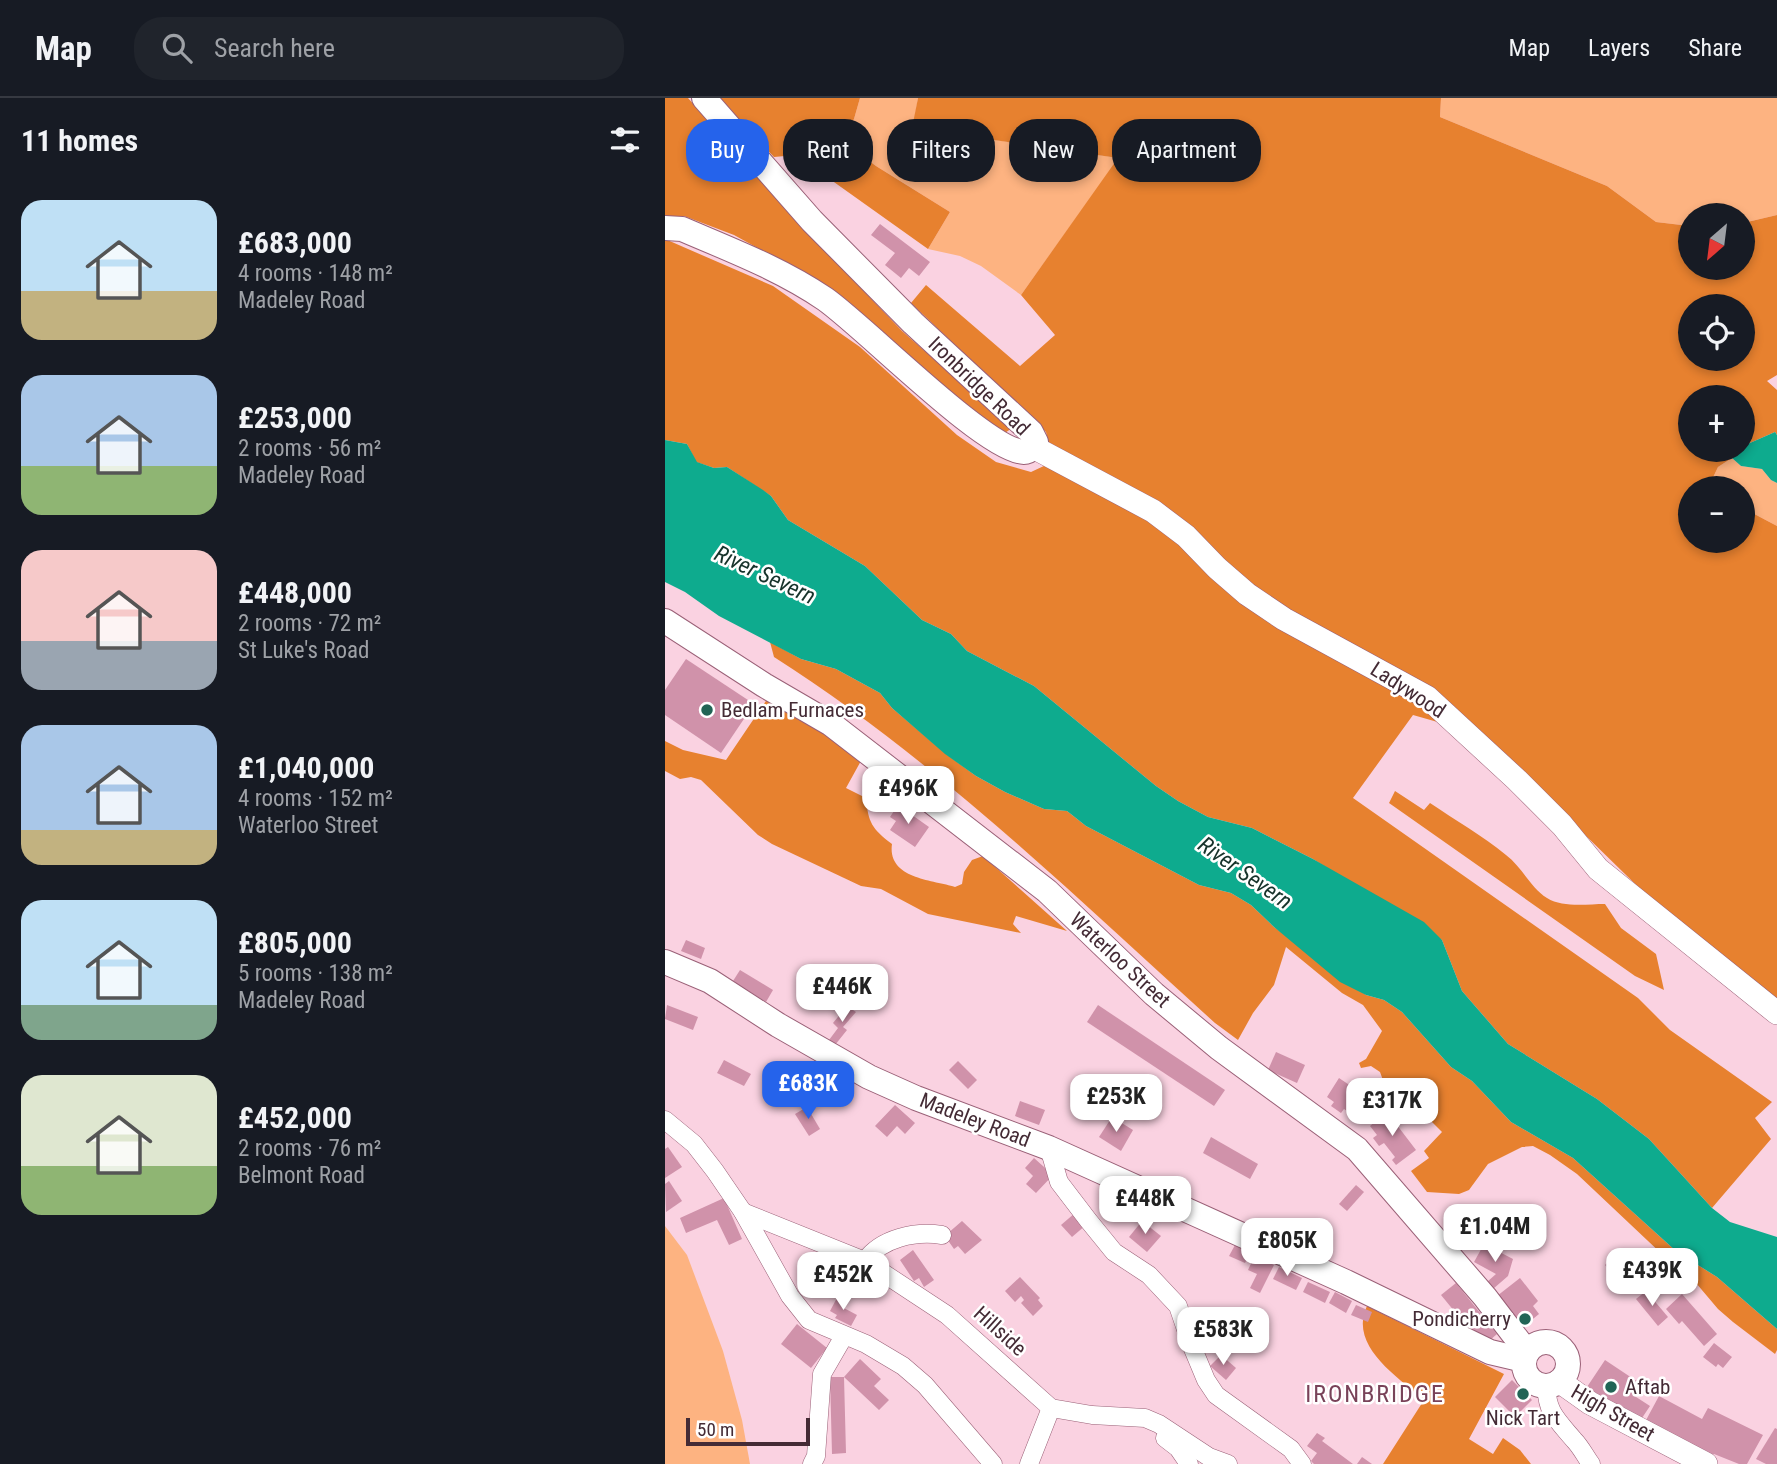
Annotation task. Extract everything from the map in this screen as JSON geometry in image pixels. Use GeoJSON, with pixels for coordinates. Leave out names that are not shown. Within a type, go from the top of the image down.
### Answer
{"type":"FeatureCollection","features":[{"type":"Feature","properties":{"kind":"main road","name":"Ironbridge Road"},"geometry":{"type":"LineString","coordinates":[[666,228],[682,229],[784,273],[854,322],[974,426],[1016,450],[1024,452],[1036,442],[1031,432],[913,323],[812,221],[705,98]]}},
{"type":"Feature","properties":{"kind":"main road","name":"Waterloo Street"},"geometry":{"type":"LineString","coordinates":[[665,621],[764,685],[831,724],[1047,891],[1154,994],[1219,1048],[1357,1149],[1485,1297],[1526,1356]]}},
{"type":"Feature","properties":{"kind":"main road","name":"Madeley Road"},"geometry":{"type":"LineString","coordinates":[[665,962],[710,981],[778,1025],[869,1077],[916,1098],[1049,1148],[1346,1282],[1490,1352],[1526,1356]]}},
{"type":"Feature","properties":{"kind":"main road"},"geometry":{"type":"LineString","coordinates":[[1538,1343],[1558,1346],[1563,1350],[1567,1363],[1563,1377],[1553,1383],[1540,1385],[1526,1373],[1526,1356],[1538,1343]]}},
{"type":"Feature","properties":{"kind":"street","name":"Ladywood"},"geometry":{"type":"LineString","coordinates":[[1033,447],[1153,511],[1187,536],[1217,568],[1247,594],[1283,619],[1427,697],[1562,825],[1598,869],[1777,1013]]}},
{"type":"Feature","properties":{"kind":"street"},"geometry":{"type":"LineString","coordinates":[[665,1120],[694,1144],[743,1212],[790,1296],[813,1324],[866,1344],[903,1366],[917,1377],[993,1464]]}},
{"type":"Feature","properties":{"kind":"street"},"geometry":{"type":"LineString","coordinates":[[1049,1148],[1059,1182],[1114,1252],[1149,1275],[1178,1306],[1206,1380],[1216,1395],[1291,1449],[1302,1464]]}},
{"type":"Feature","properties":{"kind":"street","name":"Hillside"},"geometry":{"type":"LineString","coordinates":[[743,1212],[865,1261],[947,1315],[1051,1408]]}},
{"type":"Feature","properties":{"kind":"street"},"geometry":{"type":"LineString","coordinates":[[865,1261],[871,1252],[892,1240],[926,1233],[942,1235]]}},
{"type":"Feature","properties":{"kind":"street"},"geometry":{"type":"LineString","coordinates":[[812,1464],[816,1456],[822,1374],[844,1336]]}},
{"type":"Feature","properties":{"kind":"street"},"geometry":{"type":"LineString","coordinates":[[1553,1383],[1546,1396],[1551,1413],[1591,1464]]}},
{"type":"Feature","properties":{"kind":"street","name":"High Street"},"geometry":{"type":"LineString","coordinates":[[1553,1383],[1706,1464]]}},
{"type":"Feature","properties":{"kind":"street"},"geometry":{"type":"LineString","coordinates":[[1029,1464],[1051,1408],[1092,1415],[1145,1418],[1159,1424],[1209,1457],[1228,1464]]}},
{"type":"Feature","properties":{"kind":"street"},"geometry":{"type":"LineString","coordinates":[[1145,1418],[1149,1425],[1178,1448],[1189,1464]]}},
{"type":"Feature","properties":{"kind":"shaded area"},"geometry":{"type":"Polygon","coordinates":[[[665,98],[688,98],[707,119],[686,119],[686,182],[762,182],[902,331],[1012,428],[1005,433],[982,418],[796,269],[734,235],[684,216],[665,219],[665,98]]]}},
{"type":"Feature","properties":{"kind":"shaded area"},"geometry":{"type":"Polygon","coordinates":[[[718,98],[860,98],[854,119],[783,119],[783,156],[774,157],[769,152],[769,119],[738,119],[718,98]]]}},
{"type":"Feature","properties":{"kind":"shaded area"},"geometry":{"type":"Polygon","coordinates":[[[860,98],[918,98],[914,119],[887,119],[887,173],[873,164],[873,119],[854,119],[860,98]]]}},
{"type":"Feature","properties":{"kind":"shaded area"},"geometry":{"type":"Polygon","coordinates":[[[918,98],[1441,98],[1440,117],[1607,186],[1656,222],[1678,225],[1678,280],[1755,280],[1755,220],[1777,215],[1777,375],[1767,381],[1777,390],[1777,435],[1775,432],[1755,441],[1755,385],[1678,385],[1678,462],[1726,462],[1718,467],[1714,476],[1678,476],[1678,553],[1755,553],[1755,514],[1777,526],[1777,1003],[1671,919],[1483,735],[1413,715],[1353,798],[1638,998],[1670,1030],[1772,1102],[1755,1118],[1771,1139],[1712,1208],[1649,1139],[1597,1099],[1508,1044],[1462,991],[1442,940],[1313,859],[1252,828],[1208,817],[1178,801],[1034,686],[967,651],[951,634],[922,620],[865,566],[788,520],[771,496],[727,467],[714,468],[696,462],[687,444],[665,440],[665,239],[773,286],[860,347],[957,435],[996,462],[1031,472],[1046,465],[1051,456],[1046,432],[911,303],[926,285],[1020,366],[1055,335],[1021,295],[1112,166],[1112,182],[1261,182],[1261,119],[1112,119],[1112,157],[1098,155],[1098,119],[1009,119],[1009,142],[995,140],[995,119],[914,119],[918,98]]]}},
{"type":"Feature","properties":{"kind":"shaded area"},"geometry":{"type":"Polygon","coordinates":[[[1441,98],[1777,98],[1777,215],[1755,220],[1755,203],[1678,203],[1678,225],[1656,222],[1607,186],[1440,117],[1441,98]]]}},
{"type":"Feature","properties":{"kind":"shaded area"},"geometry":{"type":"Polygon","coordinates":[[[995,140],[1009,142],[1009,182],[1098,182],[1098,155],[1112,157],[1112,168],[1021,295],[981,266],[960,256],[928,249],[950,212],[902,182],[995,182],[995,140]]]}},
{"type":"Feature","properties":{"kind":"shaded area"},"geometry":{"type":"Polygon","coordinates":[[[873,164],[887,173],[887,182],[902,182],[950,212],[928,249],[834,182],[873,182],[873,164]]]}},
{"type":"Feature","properties":{"kind":"shaded area"},"geometry":{"type":"Polygon","coordinates":[[[1726,462],[1736,462],[1741,466],[1762,469],[1777,483],[1777,526],[1755,514],[1755,476],[1714,476],[1718,467],[1726,462]]]}},
{"type":"Feature","properties":{"kind":"shaded area"},"geometry":{"type":"Polygon","coordinates":[[[770,642],[801,659],[836,669],[880,693],[892,708],[946,754],[976,776],[1005,792],[1044,809],[1067,811],[1086,826],[1199,885],[1231,893],[1251,905],[1274,927],[1366,995],[1384,1000],[1402,1012],[1451,1067],[1472,1081],[1511,1122],[1573,1158],[1677,1252],[1717,1277],[1777,1329],[1775,1354],[1718,1309],[1696,1283],[1683,1274],[1577,1174],[1533,1146],[1522,1147],[1488,1164],[1469,1190],[1459,1194],[1427,1192],[1411,1171],[1429,1158],[1424,1151],[1442,1132],[1410,1100],[1396,1095],[1384,1083],[1380,1072],[1371,1066],[1361,1068],[1359,1063],[1366,1059],[1382,1031],[1363,1005],[1342,993],[1286,947],[1274,985],[1253,1013],[1238,1040],[1215,1023],[1056,878],[947,784],[834,697],[774,657],[770,642]]]}},
{"type":"Feature","properties":{"kind":"shaded area"},"geometry":{"type":"Polygon","coordinates":[[[770,695],[862,759],[846,788],[866,798],[872,824],[892,844],[892,856],[904,871],[924,880],[955,887],[962,884],[964,872],[972,860],[983,856],[1067,931],[1016,916],[1013,924],[1021,933],[928,914],[881,889],[861,886],[772,844],[758,835],[701,780],[691,777],[680,779],[665,771],[665,741],[683,750],[726,760],[770,695]]]}},
{"type":"Feature","properties":{"kind":"shaded area"},"geometry":{"type":"Polygon","coordinates":[[[1395,791],[1424,810],[1430,803],[1488,841],[1512,860],[1547,898],[1568,904],[1605,904],[1621,928],[1656,954],[1664,990],[1635,976],[1389,803],[1395,791]]]}},
{"type":"Feature","properties":{"kind":"shaded area"},"geometry":{"type":"Polygon","coordinates":[[[665,1226],[687,1255],[723,1351],[742,1420],[750,1464],[665,1464],[665,1226]]]}},
{"type":"Feature","properties":{"kind":"shaded area"},"geometry":{"type":"Polygon","coordinates":[[[1367,1306],[1504,1374],[1469,1439],[1493,1454],[1503,1438],[1520,1450],[1531,1464],[1383,1464],[1424,1400],[1390,1371],[1370,1347],[1364,1334],[1363,1321],[1367,1306]]]}},
{"type":"Feature","properties":{"kind":"water"},"geometry":{"type":"Polygon","coordinates":[[[1775,432],[1777,435],[1777,483],[1762,469],[1741,466],[1736,462],[1755,462],[1755,441],[1775,432]]]}},
{"type":"Feature","properties":{"kind":"water","name":"River Severn"},"geometry":{"type":"Polygon","coordinates":[[[665,440],[687,444],[697,462],[714,468],[727,467],[763,490],[771,496],[788,520],[865,566],[922,620],[951,634],[967,651],[1034,686],[1178,801],[1208,817],[1252,828],[1424,922],[1442,940],[1462,991],[1508,1044],[1597,1099],[1649,1139],[1712,1208],[1730,1222],[1777,1237],[1777,1329],[1717,1277],[1677,1252],[1573,1158],[1511,1122],[1472,1081],[1451,1067],[1402,1012],[1384,1000],[1366,995],[1340,982],[1251,905],[1231,893],[1199,885],[1086,826],[1067,811],[1044,809],[1005,792],[945,754],[892,708],[880,693],[836,669],[801,659],[719,616],[685,592],[665,582],[665,440]]]}},
{"type":"Feature","properties":{"kind":"building"},"geometry":{"type":"Polygon","coordinates":[[[880,224],[930,262],[919,276],[909,268],[901,278],[885,265],[895,253],[871,235],[880,224]]]}},
{"type":"Feature","properties":{"kind":"building"},"geometry":{"type":"Polygon","coordinates":[[[686,659],[754,704],[721,753],[665,715],[665,690],[686,659]]]}},
{"type":"Feature","properties":{"kind":"building"},"geometry":{"type":"Polygon","coordinates":[[[883,780],[901,793],[894,805],[875,792],[883,780]]]}},
{"type":"Feature","properties":{"kind":"building"},"geometry":{"type":"Polygon","coordinates":[[[898,805],[929,827],[915,847],[890,830],[896,821],[890,817],[898,805]]]}},
{"type":"Feature","properties":{"kind":"building"},"geometry":{"type":"Polygon","coordinates":[[[686,940],[705,948],[701,959],[681,951],[686,940]]]}},
{"type":"Feature","properties":{"kind":"building"},"geometry":{"type":"Polygon","coordinates":[[[740,970],[773,990],[766,1002],[733,981],[740,970]]]}},
{"type":"Feature","properties":{"kind":"building"},"geometry":{"type":"Polygon","coordinates":[[[667,1005],[698,1017],[693,1030],[665,1019],[667,1005]]]}},
{"type":"Feature","properties":{"kind":"building"},"geometry":{"type":"Polygon","coordinates":[[[1098,1005],[1225,1090],[1214,1106],[1087,1022],[1098,1005]]]}},
{"type":"Feature","properties":{"kind":"building"},"geometry":{"type":"Polygon","coordinates":[[[847,1006],[856,1012],[843,1027],[847,1030],[835,1045],[829,1040],[838,1028],[833,1023],[847,1006]]]}},
{"type":"Feature","properties":{"kind":"building"},"geometry":{"type":"Polygon","coordinates":[[[1276,1052],[1305,1065],[1297,1083],[1268,1070],[1276,1052]]]}},
{"type":"Feature","properties":{"kind":"building"},"geometry":{"type":"Polygon","coordinates":[[[724,1060],[751,1074],[744,1086],[717,1073],[724,1060]]]}},
{"type":"Feature","properties":{"kind":"building"},"geometry":{"type":"Polygon","coordinates":[[[958,1061],[977,1080],[968,1089],[949,1070],[958,1061]]]}},
{"type":"Feature","properties":{"kind":"building"},"geometry":{"type":"Polygon","coordinates":[[[1339,1078],[1376,1103],[1364,1122],[1344,1109],[1341,1113],[1331,1106],[1334,1102],[1327,1097],[1339,1078]]]}},
{"type":"Feature","properties":{"kind":"building"},"geometry":{"type":"Polygon","coordinates":[[[1020,1101],[1045,1110],[1039,1125],[1015,1116],[1020,1101]]]}},
{"type":"Feature","properties":{"kind":"building"},"geometry":{"type":"Polygon","coordinates":[[[895,1105],[915,1123],[905,1134],[897,1126],[887,1137],[875,1126],[895,1105]]]}},
{"type":"Feature","properties":{"kind":"building"},"geometry":{"type":"Polygon","coordinates":[[[807,1107],[820,1129],[809,1136],[795,1114],[807,1107]]]}},
{"type":"Feature","properties":{"kind":"building"},"geometry":{"type":"Polygon","coordinates":[[[1387,1112],[1416,1150],[1396,1165],[1392,1160],[1395,1157],[1384,1143],[1379,1146],[1373,1138],[1377,1135],[1370,1126],[1387,1112]]]}},
{"type":"Feature","properties":{"kind":"building"},"geometry":{"type":"Polygon","coordinates":[[[1112,1117],[1133,1130],[1121,1151],[1099,1137],[1112,1117]]]}},
{"type":"Feature","properties":{"kind":"building"},"geometry":{"type":"Polygon","coordinates":[[[1211,1137],[1258,1164],[1250,1179],[1203,1153],[1211,1137]]]}},
{"type":"Feature","properties":{"kind":"building"},"geometry":{"type":"Polygon","coordinates":[[[668,1147],[682,1167],[665,1178],[665,1149],[668,1147]]]}},
{"type":"Feature","properties":{"kind":"building"},"geometry":{"type":"Polygon","coordinates":[[[1034,1158],[1053,1175],[1036,1193],[1026,1184],[1033,1176],[1025,1168],[1034,1158]]]}},
{"type":"Feature","properties":{"kind":"building"},"geometry":{"type":"Polygon","coordinates":[[[669,1181],[682,1201],[666,1212],[665,1184],[669,1181]]]}},
{"type":"Feature","properties":{"kind":"building"},"geometry":{"type":"Polygon","coordinates":[[[1356,1185],[1364,1192],[1347,1211],[1339,1204],[1356,1185]]]}},
{"type":"Feature","properties":{"kind":"building"},"geometry":{"type":"Polygon","coordinates":[[[724,1198],[742,1239],[729,1245],[717,1220],[686,1233],[680,1218],[724,1198]]]}},
{"type":"Feature","properties":{"kind":"building"},"geometry":{"type":"Polygon","coordinates":[[[1075,1213],[1086,1225],[1072,1237],[1061,1225],[1075,1213]]]}},
{"type":"Feature","properties":{"kind":"building"},"geometry":{"type":"Polygon","coordinates":[[[1467,1213],[1486,1236],[1470,1249],[1451,1227],[1467,1213]]]}},
{"type":"Feature","properties":{"kind":"building"},"geometry":{"type":"Polygon","coordinates":[[[962,1221],[982,1240],[965,1254],[958,1246],[954,1249],[947,1239],[947,1234],[962,1221]]]}},
{"type":"Feature","properties":{"kind":"building"},"geometry":{"type":"Polygon","coordinates":[[[1142,1221],[1161,1236],[1147,1252],[1129,1237],[1142,1221]]]}},
{"type":"Feature","properties":{"kind":"building"},"geometry":{"type":"Polygon","coordinates":[[[1484,1244],[1513,1259],[1508,1276],[1493,1289],[1487,1282],[1496,1274],[1474,1262],[1484,1244]]]}},
{"type":"Feature","properties":{"kind":"building"},"geometry":{"type":"Polygon","coordinates":[[[1235,1245],[1250,1253],[1245,1263],[1229,1256],[1235,1245]]]}},
{"type":"Feature","properties":{"kind":"building"},"geometry":{"type":"Polygon","coordinates":[[[913,1250],[934,1280],[924,1287],[919,1278],[914,1281],[900,1260],[913,1250]]]}},
{"type":"Feature","properties":{"kind":"building"},"geometry":{"type":"Polygon","coordinates":[[[1618,1253],[1633,1271],[1620,1282],[1605,1265],[1618,1253]]]}},
{"type":"Feature","properties":{"kind":"building"},"geometry":{"type":"Polygon","coordinates":[[[1255,1255],[1274,1265],[1260,1293],[1250,1288],[1257,1274],[1248,1270],[1255,1255]]]}},
{"type":"Feature","properties":{"kind":"building"},"geometry":{"type":"Polygon","coordinates":[[[819,1263],[822,1268],[818,1271],[824,1281],[829,1278],[836,1289],[822,1298],[805,1271],[819,1263]]]}},
{"type":"Feature","properties":{"kind":"building"},"geometry":{"type":"Polygon","coordinates":[[[1279,1267],[1302,1278],[1296,1290],[1273,1279],[1279,1267]]]}},
{"type":"Feature","properties":{"kind":"building"},"geometry":{"type":"Polygon","coordinates":[[[1020,1277],[1040,1298],[1038,1300],[1043,1306],[1033,1316],[1021,1303],[1024,1300],[1021,1296],[1015,1302],[1005,1291],[1020,1277]]]}},
{"type":"Feature","properties":{"kind":"building"},"geometry":{"type":"Polygon","coordinates":[[[1520,1278],[1538,1301],[1533,1306],[1539,1314],[1522,1328],[1497,1296],[1520,1278]]]}},
{"type":"Feature","properties":{"kind":"building"},"geometry":{"type":"Polygon","coordinates":[[[1308,1282],[1330,1292],[1325,1303],[1303,1292],[1308,1282]]]}},
{"type":"Feature","properties":{"kind":"building"},"geometry":{"type":"Polygon","coordinates":[[[1456,1283],[1497,1334],[1489,1341],[1464,1323],[1441,1295],[1456,1283]]]}},
{"type":"Feature","properties":{"kind":"building"},"geometry":{"type":"Polygon","coordinates":[[[1646,1291],[1668,1317],[1658,1326],[1636,1299],[1646,1291]]]}},
{"type":"Feature","properties":{"kind":"building"},"geometry":{"type":"Polygon","coordinates":[[[1335,1292],[1352,1301],[1346,1313],[1329,1303],[1335,1292]]]}},
{"type":"Feature","properties":{"kind":"building"},"geometry":{"type":"Polygon","coordinates":[[[1682,1294],[1717,1334],[1704,1346],[1682,1321],[1679,1324],[1666,1309],[1682,1294]]]}},
{"type":"Feature","properties":{"kind":"building"},"geometry":{"type":"Polygon","coordinates":[[[838,1296],[845,1300],[842,1307],[857,1315],[851,1326],[835,1318],[837,1315],[830,1311],[838,1296]]]}},
{"type":"Feature","properties":{"kind":"building"},"geometry":{"type":"Polygon","coordinates":[[[1356,1305],[1372,1312],[1368,1322],[1351,1315],[1356,1305]]]}},
{"type":"Feature","properties":{"kind":"building"},"geometry":{"type":"Polygon","coordinates":[[[797,1324],[827,1348],[811,1368],[781,1344],[797,1324]]]}},
{"type":"Feature","properties":{"kind":"building"},"geometry":{"type":"Polygon","coordinates":[[[1714,1343],[1732,1357],[1723,1368],[1718,1364],[1716,1367],[1703,1357],[1714,1343]]]}},
{"type":"Feature","properties":{"kind":"building"},"geometry":{"type":"Polygon","coordinates":[[[1221,1355],[1236,1368],[1226,1380],[1210,1366],[1221,1355]]]}},
{"type":"Feature","properties":{"kind":"building"},"geometry":{"type":"Polygon","coordinates":[[[860,1359],[881,1379],[874,1386],[889,1400],[879,1410],[844,1377],[860,1359]]]}},
{"type":"Feature","properties":{"kind":"building"},"geometry":{"type":"Polygon","coordinates":[[[1605,1360],[1641,1384],[1633,1395],[1650,1406],[1640,1421],[1587,1387],[1605,1360]]]}},
{"type":"Feature","properties":{"kind":"building"},"geometry":{"type":"Polygon","coordinates":[[[830,1377],[844,1377],[846,1453],[832,1454],[830,1377]]]}},
{"type":"Feature","properties":{"kind":"building"},"geometry":{"type":"Polygon","coordinates":[[[1512,1380],[1532,1400],[1515,1417],[1495,1397],[1512,1380]]]}},
{"type":"Feature","properties":{"kind":"building"},"geometry":{"type":"Polygon","coordinates":[[[1659,1396],[1702,1419],[1708,1408],[1763,1435],[1747,1464],[1739,1464],[1714,1454],[1706,1457],[1645,1422],[1659,1396]]]}},
{"type":"Feature","properties":{"kind":"building"},"geometry":{"type":"Polygon","coordinates":[[[1775,1428],[1777,1464],[1766,1464],[1756,1459],[1775,1428]]]}},
{"type":"Feature","properties":{"kind":"building"},"geometry":{"type":"Polygon","coordinates":[[[1317,1433],[1325,1438],[1322,1441],[1353,1464],[1314,1464],[1311,1461],[1317,1453],[1307,1446],[1317,1433]]]}},
{"type":"Feature","properties":{"kind":"building"},"geometry":{"type":"Polygon","coordinates":[[[1362,1457],[1372,1464],[1357,1464],[1362,1457]]]}},
{"type":"Feature","properties":{"kind":"place","name":"Bedlam Furnaces"},"geometry":{"type":"Point","coordinates":[707,710]}},
{"type":"Feature","properties":{"kind":"place","name":"Pondicherry"},"geometry":{"type":"Point","coordinates":[1525,1319]}},
{"type":"Feature","properties":{"kind":"place","name":"Aftab"},"geometry":{"type":"Point","coordinates":[1611,1387]}},
{"type":"Feature","properties":{"kind":"place","name":"Nick Tart"},"geometry":{"type":"Point","coordinates":[1523,1394]}},
{"type":"Feature","properties":{"kind":"district","name":"IRONBRIDGE"},"geometry":{"type":"Point","coordinates":[1375,1394]}}]}
